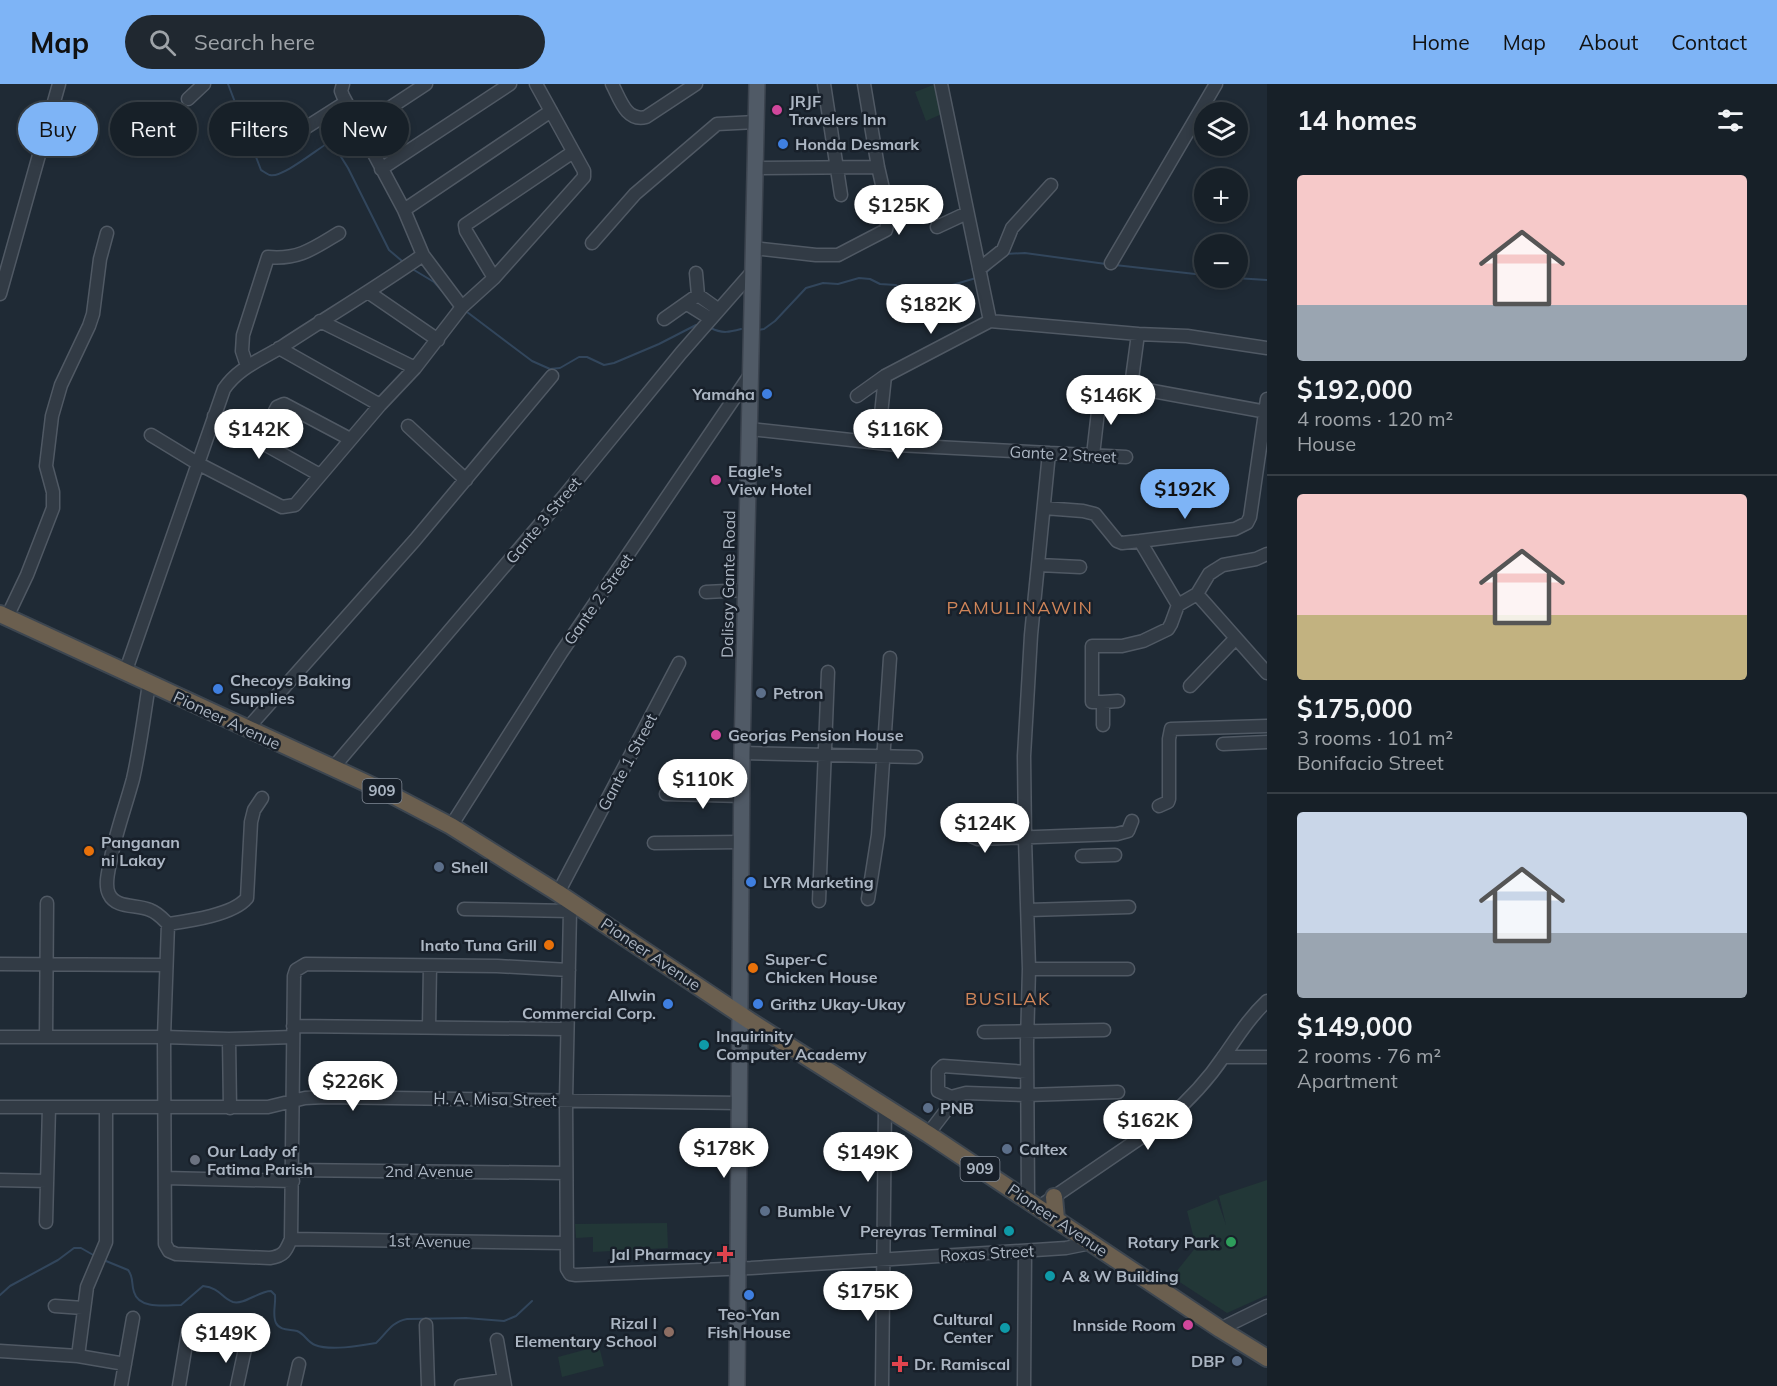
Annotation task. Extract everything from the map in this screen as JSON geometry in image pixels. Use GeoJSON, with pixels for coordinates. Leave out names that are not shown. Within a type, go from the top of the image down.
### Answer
{"type":"FeatureCollection","features":[{"type":"Feature","properties":{"kind":"highway","name":"Pioneer Avenue"},"geometry":{"type":"LineString","coordinates":[[4,615],[392,795],[451,826],[558,893],[572,908],[928,1134],[1267,1358]]}},
{"type":"Feature","properties":{"kind":"highway"},"geometry":{"type":"LineString","coordinates":[[1054,1197],[1056,1219]]}},
{"type":"Feature","properties":{"kind":"main road","name":"Dalisay Gante Road"},"geometry":{"type":"LineString","coordinates":[[738,1386],[742,753],[757,84]]}},
{"type":"Feature","properties":{"kind":"street"},"geometry":{"type":"LineString","coordinates":[[0,294],[59,84]]}},
{"type":"Feature","properties":{"kind":"street"},"geometry":{"type":"LineString","coordinates":[[188,99],[204,84]]}},
{"type":"Feature","properties":{"kind":"street"},"geometry":{"type":"LineString","coordinates":[[343,84],[341,91],[346,102]]}},
{"type":"Feature","properties":{"kind":"street"},"geometry":{"type":"LineString","coordinates":[[399,102],[426,84]]}},
{"type":"Feature","properties":{"kind":"street"},"geometry":{"type":"LineString","coordinates":[[381,170],[510,84]]}},
{"type":"Feature","properties":{"kind":"street"},"geometry":{"type":"LineString","coordinates":[[151,435],[197,463],[286,507],[295,505],[350,439],[415,368],[462,308],[494,278],[585,177],[585,171],[536,84]]}},
{"type":"Feature","properties":{"kind":"street"},"geometry":{"type":"LineString","coordinates":[[612,84],[627,112],[632,117],[640,118],[646,117],[696,84]]}},
{"type":"Feature","properties":{"kind":"street"},"geometry":{"type":"LineString","coordinates":[[824,84],[842,195]]}},
{"type":"Feature","properties":{"kind":"street"},"geometry":{"type":"LineString","coordinates":[[753,248],[816,255],[838,255],[886,230],[889,215],[878,167],[864,84]]}},
{"type":"Feature","properties":{"kind":"street"},"geometry":{"type":"LineString","coordinates":[[941,84],[990,321]]}},
{"type":"Feature","properties":{"kind":"street"},"geometry":{"type":"LineString","coordinates":[[1111,263],[1216,84]]}},
{"type":"Feature","properties":{"kind":"street"},"geometry":{"type":"LineString","coordinates":[[404,210],[551,111]]}},
{"type":"Feature","properties":{"kind":"street"},"geometry":{"type":"LineString","coordinates":[[591,243],[635,194],[717,124],[756,122]]}},
{"type":"Feature","properties":{"kind":"street"},"geometry":{"type":"LineString","coordinates":[[494,278],[466,231],[465,225],[573,152]]}},
{"type":"Feature","properties":{"kind":"street"},"geometry":{"type":"LineString","coordinates":[[374,156],[404,210],[423,255],[462,308]]}},
{"type":"Feature","properties":{"kind":"street"},"geometry":{"type":"LineString","coordinates":[[756,168],[878,167]]}},
{"type":"Feature","properties":{"kind":"street"},"geometry":{"type":"LineString","coordinates":[[980,274],[1004,250],[1012,228],[1051,185]]}},
{"type":"Feature","properties":{"kind":"street"},"geometry":{"type":"LineString","coordinates":[[937,227],[967,213]]}},
{"type":"Feature","properties":{"kind":"street"},"geometry":{"type":"LineString","coordinates":[[4,615],[27,575],[53,508],[53,492],[46,466],[52,416],[64,379],[89,326],[107,232]]}},
{"type":"Feature","properties":{"kind":"street"},"geometry":{"type":"LineString","coordinates":[[247,366],[242,351],[243,335],[268,257],[295,257],[339,233]]}},
{"type":"Feature","properties":{"kind":"street"},"geometry":{"type":"LineString","coordinates":[[125,673],[197,463],[224,389],[230,379],[423,255]]}},
{"type":"Feature","properties":{"kind":"street","name":"Gante 3 Street"},"geometry":{"type":"LineString","coordinates":[[332,769],[753,271]]}},
{"type":"Feature","properties":{"kind":"street"},"geometry":{"type":"LineString","coordinates":[[696,273],[698,295],[715,314]]}},
{"type":"Feature","properties":{"kind":"street"},"geometry":{"type":"LineString","coordinates":[[368,291],[438,340]]}},
{"type":"Feature","properties":{"kind":"street"},"geometry":{"type":"LineString","coordinates":[[664,319],[698,295]]}},
{"type":"Feature","properties":{"kind":"street"},"geometry":{"type":"LineString","coordinates":[[687,304],[715,314]]}},
{"type":"Feature","properties":{"kind":"street"},"geometry":{"type":"LineString","coordinates":[[320,321],[415,368]]}},
{"type":"Feature","properties":{"kind":"street"},"geometry":{"type":"LineString","coordinates":[[857,396],[885,376],[990,321],[1186,336],[1267,348]]}},
{"type":"Feature","properties":{"kind":"street"},"geometry":{"type":"LineString","coordinates":[[1131,386],[1138,334]]}},
{"type":"Feature","properties":{"kind":"street"},"geometry":{"type":"LineString","coordinates":[[279,348],[380,405]]}},
{"type":"Feature","properties":{"kind":"street","name":"Gante 2 Street"},"geometry":{"type":"LineString","coordinates":[[451,826],[561,653],[750,375]]}},
{"type":"Feature","properties":{"kind":"street"},"geometry":{"type":"LineString","coordinates":[[248,729],[415,540],[552,376]]}},
{"type":"Feature","properties":{"kind":"street"},"geometry":{"type":"LineString","coordinates":[[878,443],[885,376]]}},
{"type":"Feature","properties":{"kind":"street"},"geometry":{"type":"LineString","coordinates":[[1044,507],[1095,514],[1117,541],[1122,543],[1235,530],[1247,523],[1250,518],[1266,407],[1114,383],[1105,385],[1101,388],[1093,455]]}},
{"type":"Feature","properties":{"kind":"street"},"geometry":{"type":"LineString","coordinates":[[259,443],[277,407],[284,404],[350,439]]}},
{"type":"Feature","properties":{"kind":"street"},"geometry":{"type":"LineString","coordinates":[[214,416],[320,475]]}},
{"type":"Feature","properties":{"kind":"street"},"geometry":{"type":"LineString","coordinates":[[408,426],[466,480]]}},
{"type":"Feature","properties":{"kind":"street","name":"Gante 2 Street"},"geometry":{"type":"LineString","coordinates":[[750,429],[878,443],[971,450],[1126,457]]}},
{"type":"Feature","properties":{"kind":"street"},"geometry":{"type":"LineString","coordinates":[[1049,453],[1026,701],[1025,839],[1029,969],[1027,1095],[1033,1204],[1054,1197],[1166,1121],[1187,1101],[1223,1057],[1247,1022],[1267,1001]]}},
{"type":"Feature","properties":{"kind":"street"},"geometry":{"type":"LineString","coordinates":[[1140,541],[1178,605]]}},
{"type":"Feature","properties":{"kind":"street"},"geometry":{"type":"LineString","coordinates":[[1118,701],[1092,702],[1092,646],[1122,646],[1143,641],[1168,629],[1178,605],[1197,594],[1209,574],[1223,565],[1256,559],[1267,554]]}},
{"type":"Feature","properties":{"kind":"street"},"geometry":{"type":"LineString","coordinates":[[1039,565],[1080,567]]}},
{"type":"Feature","properties":{"kind":"street"},"geometry":{"type":"LineString","coordinates":[[705,592],[746,590]]}},
{"type":"Feature","properties":{"kind":"street"},"geometry":{"type":"LineString","coordinates":[[1197,594],[1267,673]]}},
{"type":"Feature","properties":{"kind":"street"},"geometry":{"type":"LineString","coordinates":[[1190,686],[1235,639]]}},
{"type":"Feature","properties":{"kind":"street"},"geometry":{"type":"LineString","coordinates":[[868,898],[876,849],[890,658]]}},
{"type":"Feature","properties":{"kind":"street","name":"Gante 1 Street"},"geometry":{"type":"LineString","coordinates":[[558,893],[679,663]]}},
{"type":"Feature","properties":{"kind":"street"},"geometry":{"type":"LineString","coordinates":[[819,901],[828,672]]}},
{"type":"Feature","properties":{"kind":"street"},"geometry":{"type":"LineString","coordinates":[[149,684],[140,744],[113,848],[107,887],[114,901],[151,910],[168,924],[165,965],[164,1108],[165,1244],[169,1251],[176,1254],[270,1258],[283,1255],[291,1239],[294,976],[300,966],[306,964],[568,970]]}},
{"type":"Feature","properties":{"kind":"street"},"geometry":{"type":"LineString","coordinates":[[1103,702],[1103,724]]}},
{"type":"Feature","properties":{"kind":"street"},"geometry":{"type":"LineString","coordinates":[[1159,806],[1165,805],[1169,799],[1171,729],[1267,726]]}},
{"type":"Feature","properties":{"kind":"street"},"geometry":{"type":"LineString","coordinates":[[1223,744],[1267,742]]}},
{"type":"Feature","properties":{"kind":"street"},"geometry":{"type":"LineString","coordinates":[[742,753],[916,757]]}},
{"type":"Feature","properties":{"kind":"street"},"geometry":{"type":"LineString","coordinates":[[666,794],[742,796]]}},
{"type":"Feature","properties":{"kind":"street"},"geometry":{"type":"LineString","coordinates":[[168,924],[194,920],[220,912],[238,906],[248,898],[251,822],[254,810],[262,798]]}},
{"type":"Feature","properties":{"kind":"street"},"geometry":{"type":"LineString","coordinates":[[969,830],[971,836],[978,839],[1082,836],[1124,833],[1128,831],[1132,820]]}},
{"type":"Feature","properties":{"kind":"street"},"geometry":{"type":"LineString","coordinates":[[1082,836],[1083,862],[1115,855]]}},
{"type":"Feature","properties":{"kind":"street"},"geometry":{"type":"LineString","coordinates":[[654,843],[741,842]]}},
{"type":"Feature","properties":{"kind":"street"},"geometry":{"type":"LineString","coordinates":[[46,1037],[47,903]]}},
{"type":"Feature","properties":{"kind":"street"},"geometry":{"type":"LineString","coordinates":[[1028,909],[1129,907]]}},
{"type":"Feature","properties":{"kind":"street"},"geometry":{"type":"LineString","coordinates":[[464,909],[572,908]]}},
{"type":"Feature","properties":{"kind":"street","name":"Roxas Street"},"geometry":{"type":"LineString","coordinates":[[572,908],[568,970],[566,1100],[568,1272],[573,1275],[738,1268],[1026,1251],[1066,1248],[1091,1242]]}},
{"type":"Feature","properties":{"kind":"street"},"geometry":{"type":"LineString","coordinates":[[0,964],[165,965]]}},
{"type":"Feature","properties":{"kind":"street"},"geometry":{"type":"LineString","coordinates":[[429,1027],[430,966]]}},
{"type":"Feature","properties":{"kind":"street"},"geometry":{"type":"LineString","coordinates":[[1029,969],[1128,969]]}},
{"type":"Feature","properties":{"kind":"street"},"geometry":{"type":"LineString","coordinates":[[0,1037],[164,1037],[229,1040],[293,1031],[429,1027],[567,1029]]}},
{"type":"Feature","properties":{"kind":"street"},"geometry":{"type":"LineString","coordinates":[[984,1032],[1104,1030]]}},
{"type":"Feature","properties":{"kind":"street"},"geometry":{"type":"LineString","coordinates":[[229,1040],[230,1108]]}},
{"type":"Feature","properties":{"kind":"street"},"geometry":{"type":"LineString","coordinates":[[1223,1057],[1267,1056]]}},
{"type":"Feature","properties":{"kind":"street"},"geometry":{"type":"LineString","coordinates":[[1027,1072],[943,1066],[938,1071],[937,1088],[938,1091],[951,1097],[966,1093],[1027,1095],[1118,1092]]}},
{"type":"Feature","properties":{"kind":"street","name":"H. A. Misa Street"},"geometry":{"type":"LineString","coordinates":[[0,1107],[268,1107],[325,1097],[740,1102]]}},
{"type":"Feature","properties":{"kind":"street"},"geometry":{"type":"LineString","coordinates":[[928,1134],[951,1104],[951,1097]]}},
{"type":"Feature","properties":{"kind":"street"},"geometry":{"type":"LineString","coordinates":[[46,1222],[49,1107]]}},
{"type":"Feature","properties":{"kind":"street"},"geometry":{"type":"LineString","coordinates":[[882,1386],[885,1107]]}},
{"type":"Feature","properties":{"kind":"street"},"geometry":{"type":"LineString","coordinates":[[78,1356],[83,1308],[89,1279],[106,1242],[106,1108]]}},
{"type":"Feature","properties":{"kind":"street","name":"2nd Avenue"},"geometry":{"type":"LineString","coordinates":[[165,1178],[566,1173]]}},
{"type":"Feature","properties":{"kind":"street"},"geometry":{"type":"LineString","coordinates":[[0,1180],[47,1181]]}},
{"type":"Feature","properties":{"kind":"street","name":"1st Avenue"},"geometry":{"type":"LineString","coordinates":[[291,1239],[567,1243]]}},
{"type":"Feature","properties":{"kind":"street"},"geometry":{"type":"LineString","coordinates":[[1024,1386],[1026,1251]]}},
{"type":"Feature","properties":{"kind":"street"},"geometry":{"type":"LineString","coordinates":[[55,1306],[83,1308]]}},
{"type":"Feature","properties":{"kind":"street"},"geometry":{"type":"LineString","coordinates":[[1220,1329],[1267,1306]]}},
{"type":"Feature","properties":{"kind":"street"},"geometry":{"type":"LineString","coordinates":[[121,1386],[133,1318]]}},
{"type":"Feature","properties":{"kind":"street"},"geometry":{"type":"LineString","coordinates":[[426,1325],[428,1386]]}},
{"type":"Feature","properties":{"kind":"street"},"geometry":{"type":"LineString","coordinates":[[179,1386],[188,1332]]}},
{"type":"Feature","properties":{"kind":"street"},"geometry":{"type":"LineString","coordinates":[[466,1386],[504,1383],[497,1340]]}},
{"type":"Feature","properties":{"kind":"street"},"geometry":{"type":"LineString","coordinates":[[237,1386],[245,1349]]}},
{"type":"Feature","properties":{"kind":"street"},"geometry":{"type":"LineString","coordinates":[[0,1351],[78,1356],[125,1364]]}},
{"type":"Feature","properties":{"kind":"street"},"geometry":{"type":"LineString","coordinates":[[294,1386],[299,1364]]}},
{"type":"Feature","properties":{"kind":"green space"},"geometry":{"type":"Polygon","coordinates":[[[933,85],[944,113],[926,121],[915,92],[933,85]]]}},
{"type":"Feature","properties":{"kind":"green space","name":"Rotary Park"},"geometry":{"type":"Polygon","coordinates":[[[1267,1180],[1267,1295],[1227,1313],[1172,1277],[1196,1247],[1187,1211],[1217,1199],[1226,1225],[1219,1196],[1267,1180]]]}},
{"type":"Feature","properties":{"kind":"green space"},"geometry":{"type":"Polygon","coordinates":[[[667,1223],[668,1248],[593,1252],[593,1237],[576,1238],[575,1224],[667,1223]]]}},
{"type":"Feature","properties":{"kind":"green space"},"geometry":{"type":"Polygon","coordinates":[[[599,1346],[604,1366],[562,1377],[558,1357],[599,1346]]]}},
{"type":"Feature","properties":{"kind":"waterway"},"geometry":{"type":"LineString","coordinates":[[228,84],[261,170],[275,175],[299,163],[328,143],[333,144],[348,168],[389,250],[402,261]]}},
{"type":"Feature","properties":{"kind":"waterway"},"geometry":{"type":"LineString","coordinates":[[1005,254],[1025,253],[1106,264]]}},
{"type":"Feature","properties":{"kind":"waterway"},"geometry":{"type":"LineString","coordinates":[[984,275],[996,262]]}},
{"type":"Feature","properties":{"kind":"waterway"},"geometry":{"type":"LineString","coordinates":[[1115,265],[1194,274]]}},
{"type":"Feature","properties":{"kind":"waterway"},"geometry":{"type":"LineString","coordinates":[[414,270],[434,282],[447,296]]}},
{"type":"Feature","properties":{"kind":"waterway"},"geometry":{"type":"LineString","coordinates":[[758,330],[764,329],[775,321],[806,288],[823,283],[838,284],[859,278],[870,279],[880,284],[896,285],[906,293],[925,293],[976,278]]}},
{"type":"Feature","properties":{"kind":"waterway"},"geometry":{"type":"LineString","coordinates":[[1248,279],[1267,280]]}},
{"type":"Feature","properties":{"kind":"waterway"},"geometry":{"type":"LineString","coordinates":[[467,312],[532,361],[550,369],[560,368],[579,357],[587,357],[604,365],[614,363],[696,325]]}},
{"type":"Feature","properties":{"kind":"waterway"},"geometry":{"type":"LineString","coordinates":[[711,328],[726,332],[741,329]]}},
{"type":"Feature","properties":{"kind":"waterway"},"geometry":{"type":"LineString","coordinates":[[0,1295],[10,1286],[58,1260],[74,1248],[81,1248],[95,1256]]}},
{"type":"Feature","properties":{"kind":"waterway"},"geometry":{"type":"LineString","coordinates":[[106,1261],[128,1270],[137,1298],[147,1304],[181,1305],[203,1286],[214,1289],[233,1302],[247,1300],[271,1291],[275,1295],[274,1317],[278,1326],[300,1332],[315,1345],[328,1348],[376,1343],[393,1325],[407,1319],[466,1318],[504,1321],[516,1316],[532,1301]]}},
{"type":"Feature","properties":{"kind":"place","name":"JRJF Travelers Inn"},"geometry":{"type":"Point","coordinates":[777,110]}},
{"type":"Feature","properties":{"kind":"place","name":"Honda Desmark"},"geometry":{"type":"Point","coordinates":[783,144]}},
{"type":"Feature","properties":{"kind":"place","name":"Yamaha"},"geometry":{"type":"Point","coordinates":[767,394]}},
{"type":"Feature","properties":{"kind":"place","name":"Eagle's View Hotel"},"geometry":{"type":"Point","coordinates":[716,480]}},
{"type":"Feature","properties":{"kind":"place","name":"Checoys Baking Supplies"},"geometry":{"type":"Point","coordinates":[218,689]}},
{"type":"Feature","properties":{"kind":"place","name":"Petron"},"geometry":{"type":"Point","coordinates":[761,693]}},
{"type":"Feature","properties":{"kind":"place","name":"Georjas Pension House"},"geometry":{"type":"Point","coordinates":[716,735]}},
{"type":"Feature","properties":{"kind":"place","name":"Panganan ni Lakay"},"geometry":{"type":"Point","coordinates":[89,851]}},
{"type":"Feature","properties":{"kind":"place","name":"Shell"},"geometry":{"type":"Point","coordinates":[439,867]}},
{"type":"Feature","properties":{"kind":"place","name":"LYR Marketing"},"geometry":{"type":"Point","coordinates":[751,882]}},
{"type":"Feature","properties":{"kind":"place","name":"Inato Tuna Grill"},"geometry":{"type":"Point","coordinates":[549,945]}},
{"type":"Feature","properties":{"kind":"place","name":"Super-C Chicken House"},"geometry":{"type":"Point","coordinates":[753,968]}},
{"type":"Feature","properties":{"kind":"place","name":"Allwin Commercial Corp."},"geometry":{"type":"Point","coordinates":[668,1004]}},
{"type":"Feature","properties":{"kind":"place","name":"Grithz Ukay-Ukay"},"geometry":{"type":"Point","coordinates":[758,1004]}},
{"type":"Feature","properties":{"kind":"place","name":"Inquirinity Computer Academy"},"geometry":{"type":"Point","coordinates":[704,1045]}},
{"type":"Feature","properties":{"kind":"place","name":"PNB"},"geometry":{"type":"Point","coordinates":[928,1108]}},
{"type":"Feature","properties":{"kind":"place","name":"Caltex"},"geometry":{"type":"Point","coordinates":[1007,1149]}},
{"type":"Feature","properties":{"kind":"place","name":"Our Lady of Fatima Parish"},"geometry":{"type":"Point","coordinates":[195,1160]}},
{"type":"Feature","properties":{"kind":"place","name":"Bumble V"},"geometry":{"type":"Point","coordinates":[765,1211]}},
{"type":"Feature","properties":{"kind":"place","name":"Pereyras Terminal"},"geometry":{"type":"Point","coordinates":[1009,1231]}},
{"type":"Feature","properties":{"kind":"place","name":"Rotary Park"},"geometry":{"type":"Point","coordinates":[1231,1242]}},
{"type":"Feature","properties":{"kind":"place","name":"Jal Pharmacy"},"geometry":{"type":"Point","coordinates":[725,1254]}},
{"type":"Feature","properties":{"kind":"place","name":"A & W Building"},"geometry":{"type":"Point","coordinates":[1050,1276]}},
{"type":"Feature","properties":{"kind":"place","name":"Teo-Yan Fish House"},"geometry":{"type":"Point","coordinates":[749,1295]}},
{"type":"Feature","properties":{"kind":"place","name":"Innside Room"},"geometry":{"type":"Point","coordinates":[1188,1325]}},
{"type":"Feature","properties":{"kind":"place","name":"Cultural Center"},"geometry":{"type":"Point","coordinates":[1005,1328]}},
{"type":"Feature","properties":{"kind":"place","name":"Rizal I Elementary School"},"geometry":{"type":"Point","coordinates":[669,1332]}},
{"type":"Feature","properties":{"kind":"place","name":"DBP"},"geometry":{"type":"Point","coordinates":[1237,1361]}},
{"type":"Feature","properties":{"kind":"place","name":"Dr. Ramiscal"},"geometry":{"type":"Point","coordinates":[900,1364]}},
{"type":"Feature","properties":{"kind":"district","name":"PAMULINAWIN"},"geometry":{"type":"Point","coordinates":[1020,608]}},
{"type":"Feature","properties":{"kind":"district","name":"BUSILAK"},"geometry":{"type":"Point","coordinates":[1008,999]}}]}
